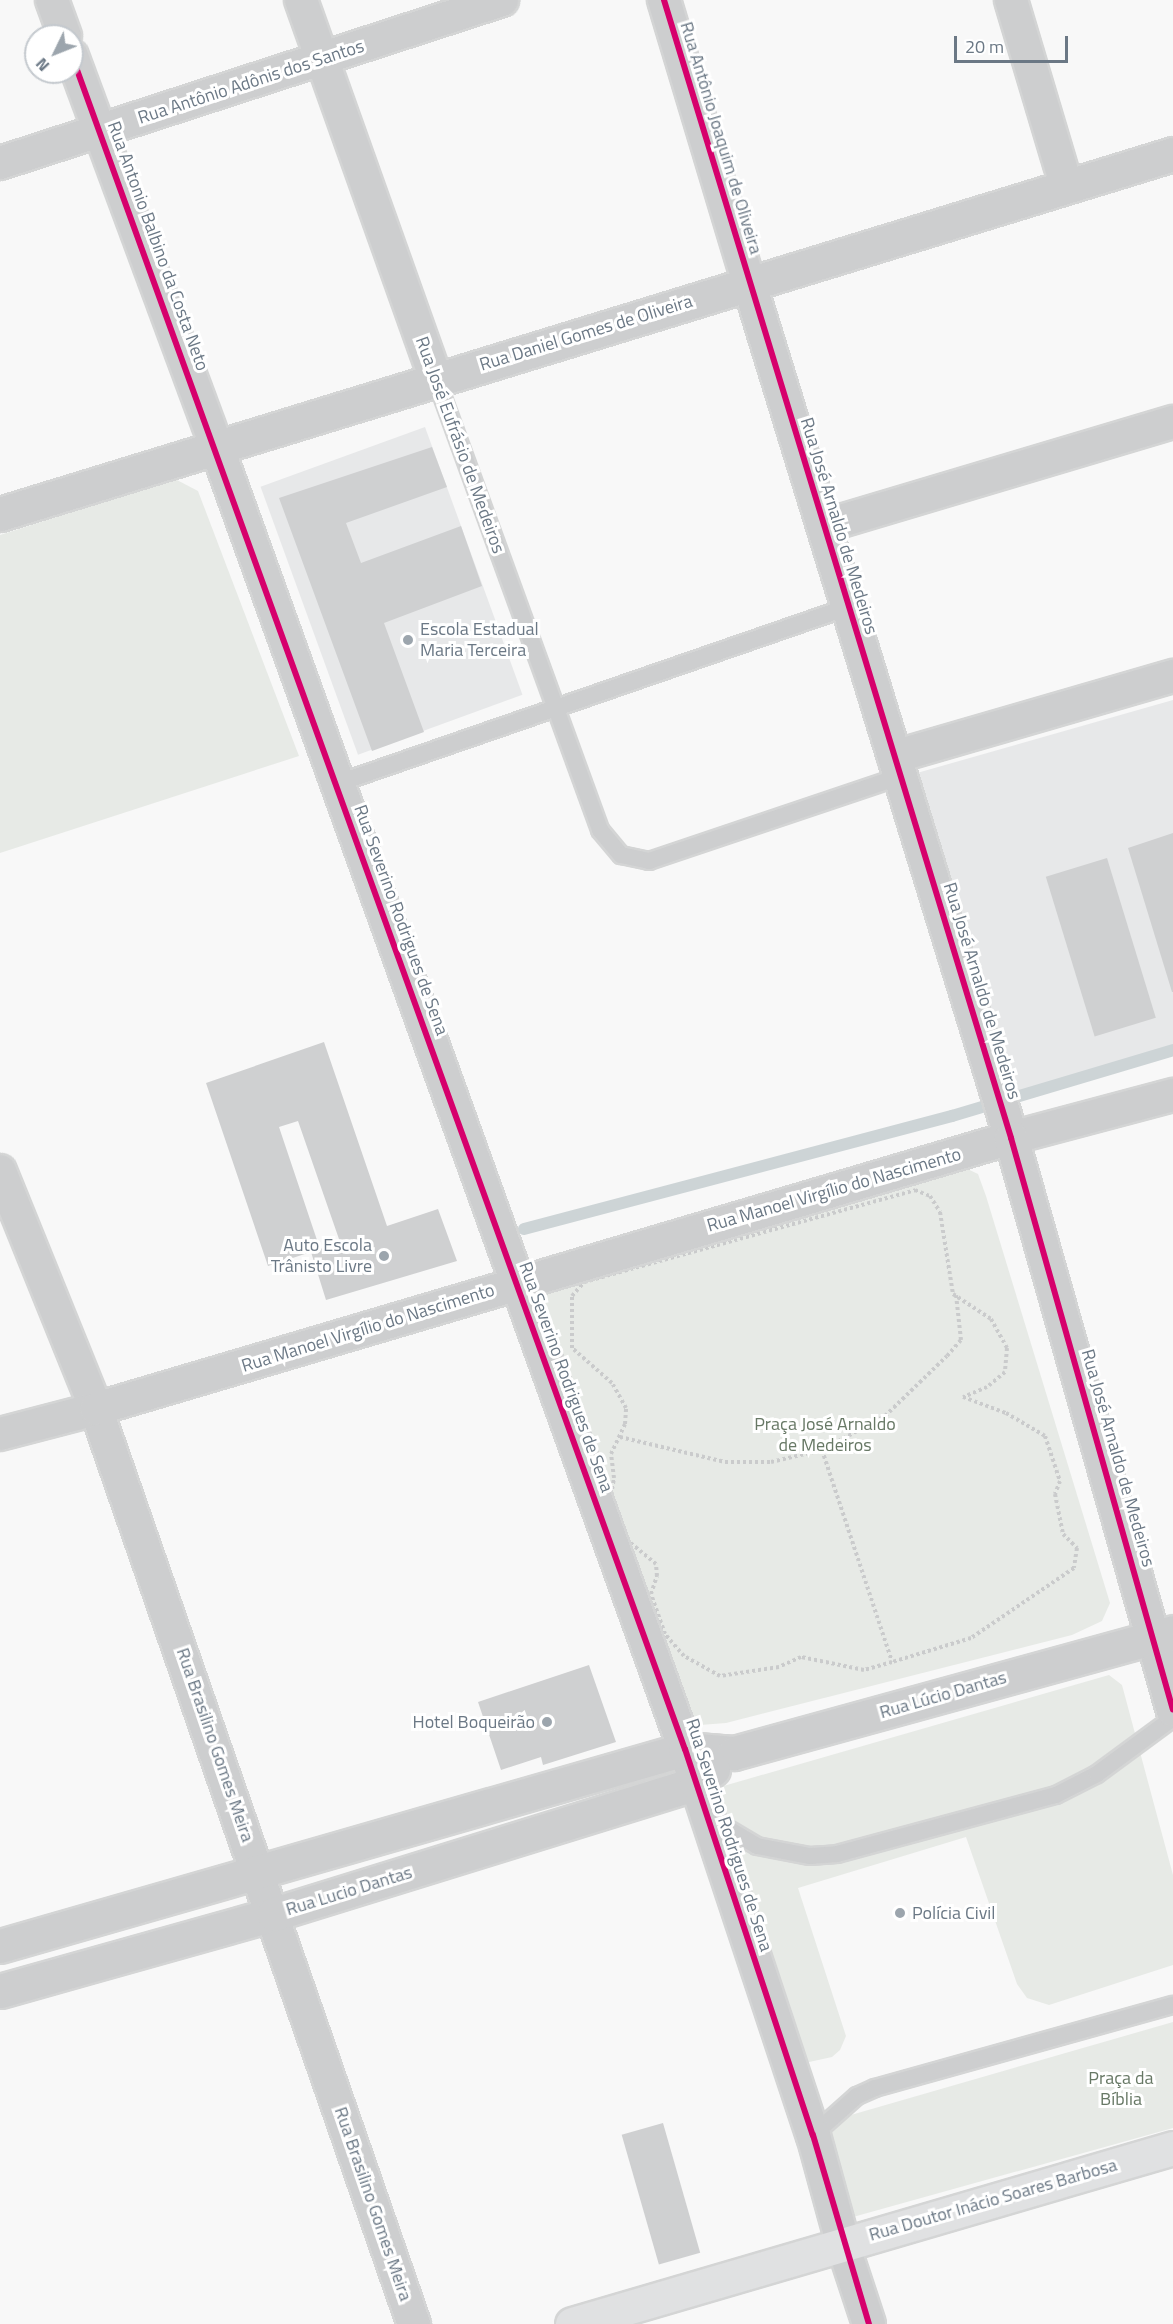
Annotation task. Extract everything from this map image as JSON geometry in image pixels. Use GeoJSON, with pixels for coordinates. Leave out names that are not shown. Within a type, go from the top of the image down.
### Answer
{"type":"FeatureCollection","features":[{"type":"Feature","properties":{"kind":"main road","name":"Rua Doutor Inácio Soares Barbosa"},"geometry":{"type":"LineString","coordinates":[[572,2324],[1173,2148]]}},
{"type":"Feature","properties":{"kind":"street"},"geometry":{"type":"LineString","coordinates":[[52,0],[61,24]]}},
{"type":"Feature","properties":{"kind":"street","name":"Rua José Eufrásio de Medeiros"},"geometry":{"type":"LineString","coordinates":[[301,0],[436,379]]}},
{"type":"Feature","properties":{"kind":"street","name":"Rua Antônio Adônis dos Santos"},"geometry":{"type":"LineString","coordinates":[[0,163],[502,0]]}},
{"type":"Feature","properties":{"kind":"street","name":"Rua Antônio Joaquim de Oliveira"},"geometry":{"type":"LineString","coordinates":[[664,0],[749,284]]}},
{"type":"Feature","properties":{"kind":"street"},"geometry":{"type":"LineString","coordinates":[[1011,0],[1066,185]]}},
{"type":"Feature","properties":{"kind":"street","name":"Rua Antonio Balbino da Costa Neto"},"geometry":{"type":"LineString","coordinates":[[82,84],[216,446]]}},
{"type":"Feature","properties":{"kind":"street","name":"Rua Daniel Gomes de Oliveira"},"geometry":{"type":"LineString","coordinates":[[0,514],[1173,154]]}},
{"type":"Feature","properties":{"kind":"street","name":"Rua José Arnaldo de Medeiros"},"geometry":{"type":"LineString","coordinates":[[749,284],[1163,1634],[1173,1710]]}},
{"type":"Feature","properties":{"kind":"street"},"geometry":{"type":"LineString","coordinates":[[824,526],[1173,422]]}},
{"type":"Feature","properties":{"kind":"street","name":"Rua Severino Rodrigues de Sena"},"geometry":{"type":"LineString","coordinates":[[216,446],[685,1749],[813,2135],[843,2245],[869,2324]]}},
{"type":"Feature","properties":{"kind":"street"},"geometry":{"type":"LineString","coordinates":[[898,767],[1173,676]]}},
{"type":"Feature","properties":{"kind":"street","name":"Rua Manoel Virgílio do Nascimento"},"geometry":{"type":"LineString","coordinates":[[0,1434],[96,1409],[1011,1138],[1173,1095]]}},
{"type":"Feature","properties":{"kind":"street","name":"Rua Brasilino Gomes Meira"},"geometry":{"type":"LineString","coordinates":[[0,1171],[96,1409],[259,1870],[414,2324]]}},
{"type":"Feature","properties":{"kind":"street","name":"Rua Lúcio Dantas"},"geometry":{"type":"LineString","coordinates":[[685,1749],[734,1753],[1163,1634]]}},
{"type":"Feature","properties":{"kind":"street"},"geometry":{"type":"LineString","coordinates":[[0,1946],[685,1749]]}},
{"type":"Feature","properties":{"kind":"street","name":"Rua Lúcio Dantas"},"geometry":{"type":"LineString","coordinates":[[696,1783],[734,1753]]}},
{"type":"Feature","properties":{"kind":"street","name":"Rua Lucio Dantas"},"geometry":{"type":"LineString","coordinates":[[0,1991],[274,1914],[696,1783]]}},
{"type":"Feature","properties":{"kind":"lane","name":"Rua José Eufrásio de Medeiros"},"geometry":{"type":"LineString","coordinates":[[436,379],[554,706],[609,845],[621,855],[649,861],[898,767]]}},
{"type":"Feature","properties":{"kind":"lane"},"geometry":{"type":"LineString","coordinates":[[336,784],[554,706],[848,607]]}},
{"type":"Feature","properties":{"kind":"lane"},"geometry":{"type":"LineString","coordinates":[[707,1816],[757,1846],[810,1856],[837,1854],[1056,1795],[1096,1774],[1173,1718]]}},
{"type":"Feature","properties":{"kind":"lane"},"geometry":{"type":"LineString","coordinates":[[813,2135],[857,2096],[875,2088],[1173,2005]]}},
{"type":"Feature","properties":{"kind":"path"},"geometry":{"type":"LineString","coordinates":[[620,1437],[725,1462],[771,1462],[822,1450],[885,1416],[928,1378],[961,1340],[956,1296],[940,1212],[930,1196],[915,1190],[584,1282],[572,1296],[570,1309],[572,1348],[621,1393],[626,1408],[620,1437],[611,1454],[614,1478],[610,1501],[621,1535],[656,1564],[657,1576],[651,1594],[665,1634],[684,1656],[720,1676],[779,1667],[801,1657],[864,1670],[971,1638],[1064,1578],[1078,1559],[1077,1548],[1063,1534],[1055,1494],[1060,1481],[1045,1436],[1006,1413],[963,1396],[987,1387],[1005,1372],[1007,1348],[991,1319],[956,1296]]}},
{"type":"Feature","properties":{"kind":"path"},"geometry":{"type":"LineString","coordinates":[[822,1450],[892,1662]]}},
{"type":"Feature","properties":{"kind":"shaded area","name":"Escola Estadual Maria Terceira"},"geometry":{"type":"Polygon","coordinates":[[[425,427],[522,695],[358,755],[261,487],[425,427]]]}},
{"type":"Feature","properties":{"kind":"shaded area"},"geometry":{"type":"Polygon","coordinates":[[[1173,700],[1173,1049],[1009,1094],[917,773],[1173,700]]]}},
{"type":"Feature","properties":{"kind":"green space"},"geometry":{"type":"Polygon","coordinates":[[[175,479],[198,491],[299,756],[0,853],[0,535],[175,479]]]}},
{"type":"Feature","properties":{"kind":"green space","name":"Praça José Arnaldo de Medeiros"},"geometry":{"type":"Polygon","coordinates":[[[957,1164],[978,1174],[986,1196],[1110,1603],[1102,1621],[1072,1635],[726,1723],[700,1725],[683,1711],[541,1306],[541,1286],[957,1164]]]}},
{"type":"Feature","properties":{"kind":"green space"},"geometry":{"type":"Polygon","coordinates":[[[1109,1675],[1122,1685],[1173,1875],[1173,1965],[1049,2005],[1027,1998],[1017,1984],[966,1837],[798,1888],[846,2036],[840,2050],[832,2057],[800,2064],[718,1809],[720,1787],[1109,1675]]]}},
{"type":"Feature","properties":{"kind":"green space","name":"Praça da Bíblia"},"geometry":{"type":"Polygon","coordinates":[[[1173,2022],[1173,2128],[853,2217],[840,2212],[826,2145],[831,2127],[844,2117],[1173,2022]]]}},
{"type":"Feature","properties":{"kind":"building"},"geometry":{"type":"Polygon","coordinates":[[[432,447],[447,487],[346,523],[361,563],[461,526],[482,586],[384,623],[424,732],[372,751],[279,498],[432,447]]]}},
{"type":"Feature","properties":{"kind":"building"},"geometry":{"type":"Polygon","coordinates":[[[1173,833],[1173,992],[1172,992],[1128,848],[1173,833]]]}},
{"type":"Feature","properties":{"kind":"building"},"geometry":{"type":"Polygon","coordinates":[[[1107,858],[1156,1018],[1095,1036],[1046,877],[1107,858]]]}},
{"type":"Feature","properties":{"kind":"building"},"geometry":{"type":"Polygon","coordinates":[[[324,1042],[387,1226],[438,1209],[457,1261],[326,1300],[311,1252],[268,1266],[206,1083],[324,1042]],[[298,1121],[279,1127],[320,1249],[340,1242],[298,1121]]]}},
{"type":"Feature","properties":{"kind":"building","name":"Hotel Boqueirão"},"geometry":{"type":"Polygon","coordinates":[[[589,1665],[616,1742],[543,1765],[541,1757],[501,1770],[478,1702],[589,1665]]]}},
{"type":"Feature","properties":{"kind":"building"},"geometry":{"type":"Polygon","coordinates":[[[663,2123],[700,2253],[659,2265],[622,2135],[663,2123]]]}},
{"type":"Feature","properties":{"kind":"waterway"},"geometry":{"type":"LineString","coordinates":[[524,1229],[952,1116],[1173,1050]]}},
{"type":"Feature","properties":{"kind":"cycle path"},"geometry":{"type":"LineString","coordinates":[[664,0],[1011,1138],[1173,1710]]}},
{"type":"Feature","properties":{"kind":"cycle path"},"geometry":{"type":"LineString","coordinates":[[82,84],[685,1749],[813,2135],[869,2324]]}},
{"type":"Feature","properties":{"kind":"place","name":"Escola Estadual Maria Terceira"},"geometry":{"type":"Point","coordinates":[408,640]}},
{"type":"Feature","properties":{"kind":"place","name":"Auto Escola Trânisto Livre"},"geometry":{"type":"Point","coordinates":[384,1256]}},
{"type":"Feature","properties":{"kind":"place","name":"Hotel Boqueirão"},"geometry":{"type":"Point","coordinates":[547,1722]}},
{"type":"Feature","properties":{"kind":"place","name":"Polícia Civil"},"geometry":{"type":"Point","coordinates":[900,1913]}}]}
